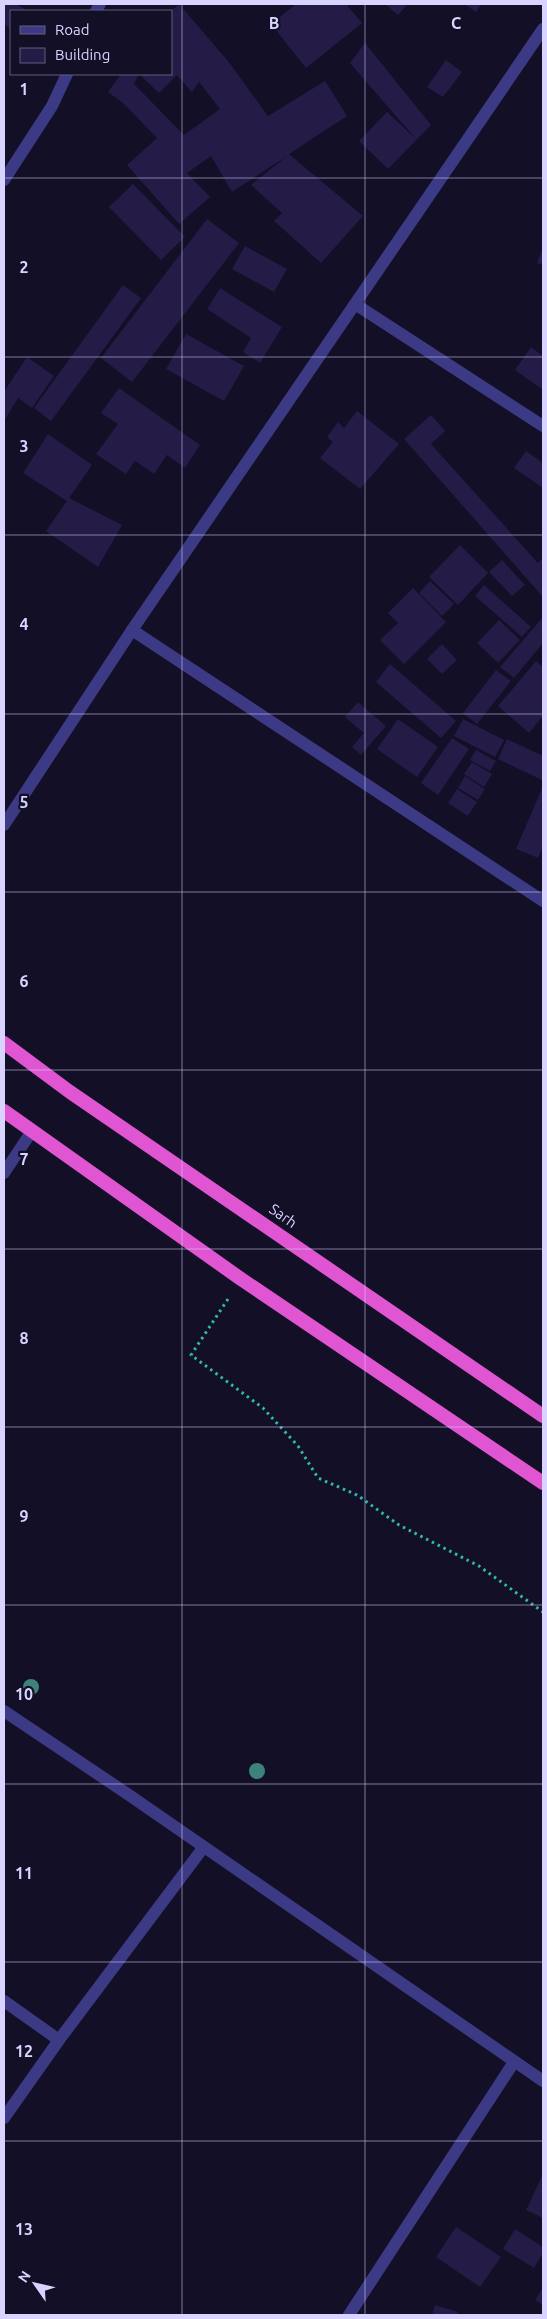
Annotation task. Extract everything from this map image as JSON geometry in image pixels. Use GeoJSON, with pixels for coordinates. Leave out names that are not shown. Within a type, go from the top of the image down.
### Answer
{"type":"FeatureCollection","features":[{"type":"Feature","properties":{"kind":"highway","name":"Sarh"},"geometry":{"type":"LineString","coordinates":[[4,1043],[70,1092],[542,1412]]}},
{"type":"Feature","properties":{"kind":"highway"},"geometry":{"type":"LineString","coordinates":[[4,1111],[241,1279],[543,1483]]}},
{"type":"Feature","properties":{"kind":"street"},"geometry":{"type":"LineString","coordinates":[[4,825],[132,630],[543,29]]}},
{"type":"Feature","properties":{"kind":"street"},"geometry":{"type":"LineString","coordinates":[[4,180],[52,106],[68,75]]}},
{"type":"Feature","properties":{"kind":"street"},"geometry":{"type":"LineString","coordinates":[[356,304],[543,426]]}},
{"type":"Feature","properties":{"kind":"street"},"geometry":{"type":"LineString","coordinates":[[132,630],[543,901]]}},
{"type":"Feature","properties":{"kind":"street"},"geometry":{"type":"LineString","coordinates":[[4,1172],[32,1131]]}},
{"type":"Feature","properties":{"kind":"street"},"geometry":{"type":"LineString","coordinates":[[4,1711],[129,1794],[203,1848],[543,2081]]}},
{"type":"Feature","properties":{"kind":"street"},"geometry":{"type":"LineString","coordinates":[[4,2118],[59,2040],[203,1848]]}},
{"type":"Feature","properties":{"kind":"street"},"geometry":{"type":"LineString","coordinates":[[4,2001],[59,2040]]}},
{"type":"Feature","properties":{"kind":"street"},"geometry":{"type":"LineString","coordinates":[[349,2315],[514,2062]]}},
{"type":"Feature","properties":{"kind":"path"},"geometry":{"type":"LineString","coordinates":[[241,1279],[191,1355],[263,1408],[298,1446],[318,1478],[357,1495],[399,1525],[479,1566],[543,1612]]}},
{"type":"Feature","properties":{"kind":"building"},"geometry":{"type":"Polygon","coordinates":[[[4,4],[16,4],[26,10],[10,10],[10,28],[4,24],[4,4]]]}},
{"type":"Feature","properties":{"kind":"building"},"geometry":{"type":"Polygon","coordinates":[[[179,4],[228,61],[268,116],[325,81],[347,116],[289,154],[363,216],[321,263],[274,221],[282,213],[251,185],[287,156],[232,192],[211,156],[187,173],[210,197],[179,224],[127,165],[157,138],[123,103],[108,92],[120,75],[138,75],[134,84],[184,135],[220,109],[199,82],[192,92],[177,75],[159,93],[140,75],[172,75],[172,10],[179,4]]]}},
{"type":"Feature","properties":{"kind":"building"},"geometry":{"type":"Polygon","coordinates":[[[296,4],[346,4],[362,23],[306,68],[271,24],[296,4]]]}},
{"type":"Feature","properties":{"kind":"building"},"geometry":{"type":"Polygon","coordinates":[[[385,4],[408,4],[398,15],[385,4]]]}},
{"type":"Feature","properties":{"kind":"building"},"geometry":{"type":"Polygon","coordinates":[[[464,4],[481,4],[476,12],[464,4]]]}},
{"type":"Feature","properties":{"kind":"building"},"geometry":{"type":"Polygon","coordinates":[[[365,43],[431,125],[388,169],[359,141],[387,112],[415,138],[350,63],[365,43]]]}},
{"type":"Feature","properties":{"kind":"building"},"geometry":{"type":"Polygon","coordinates":[[[446,60],[462,72],[443,97],[427,87],[446,60]]]}},
{"type":"Feature","properties":{"kind":"building"},"geometry":{"type":"Polygon","coordinates":[[[133,184],[185,237],[161,260],[109,207],[133,184]]]}},
{"type":"Feature","properties":{"kind":"building"},"geometry":{"type":"Polygon","coordinates":[[[207,219],[239,243],[132,382],[101,358],[207,219]]]}},
{"type":"Feature","properties":{"kind":"building"},"geometry":{"type":"Polygon","coordinates":[[[245,246],[287,269],[274,292],[232,269],[245,246]]]}},
{"type":"Feature","properties":{"kind":"building"},"geometry":{"type":"Polygon","coordinates":[[[543,248],[543,265],[537,263],[543,248]]]}},
{"type":"Feature","properties":{"kind":"building"},"geometry":{"type":"Polygon","coordinates":[[[123,285],[141,298],[51,421],[34,408],[123,285]]]}},
{"type":"Feature","properties":{"kind":"building"},"geometry":{"type":"Polygon","coordinates":[[[220,288],[282,327],[260,363],[243,352],[251,338],[207,309],[220,288]]]}},
{"type":"Feature","properties":{"kind":"building"},"geometry":{"type":"Polygon","coordinates":[[[186,334],[244,366],[224,401],[166,369],[186,334]]]}},
{"type":"Feature","properties":{"kind":"building"},"geometry":{"type":"Polygon","coordinates":[[[531,347],[543,356],[543,390],[515,370],[531,347]]]}},
{"type":"Feature","properties":{"kind":"building"},"geometry":{"type":"Polygon","coordinates":[[[27,357],[54,376],[32,408],[18,398],[4,421],[4,389],[27,357]]]}},
{"type":"Feature","properties":{"kind":"building"},"geometry":{"type":"Polygon","coordinates":[[[119,388],[200,445],[185,468],[167,455],[154,474],[135,461],[126,474],[96,454],[118,424],[101,413],[119,388]]]}},
{"type":"Feature","properties":{"kind":"building"},"geometry":{"type":"Polygon","coordinates":[[[357,411],[399,444],[360,489],[320,458],[333,442],[327,437],[338,422],[344,428],[357,411]]]}},
{"type":"Feature","properties":{"kind":"building"},"geometry":{"type":"Polygon","coordinates":[[[431,415],[445,431],[431,444],[538,563],[543,557],[543,597],[404,439],[431,415]]]}},
{"type":"Feature","properties":{"kind":"building"},"geometry":{"type":"Polygon","coordinates":[[[48,434],[92,465],[69,498],[122,525],[98,567],[46,531],[67,501],[23,473],[48,434]]]}},
{"type":"Feature","properties":{"kind":"building"},"geometry":{"type":"Polygon","coordinates":[[[526,451],[543,463],[543,488],[514,468],[526,451]]]}},
{"type":"Feature","properties":{"kind":"building"},"geometry":{"type":"Polygon","coordinates":[[[460,545],[488,573],[458,605],[429,577],[460,545]]]}},
{"type":"Feature","properties":{"kind":"building"},"geometry":{"type":"Polygon","coordinates":[[[502,560],[525,585],[512,596],[489,572],[502,560]]]}},
{"type":"Feature","properties":{"kind":"building"},"geometry":{"type":"Polygon","coordinates":[[[430,581],[454,604],[442,616],[419,593],[430,581]]]}},
{"type":"Feature","properties":{"kind":"building"},"geometry":{"type":"Polygon","coordinates":[[[484,585],[531,627],[522,637],[475,596],[484,585]]]}},
{"type":"Feature","properties":{"kind":"building"},"geometry":{"type":"Polygon","coordinates":[[[413,588],[446,622],[404,664],[380,640],[398,623],[388,613],[413,588]]]}},
{"type":"Feature","properties":{"kind":"building"},"geometry":{"type":"Polygon","coordinates":[[[543,617],[543,643],[514,678],[500,667],[543,617]]]}},
{"type":"Feature","properties":{"kind":"building"},"geometry":{"type":"Polygon","coordinates":[[[499,620],[520,640],[498,663],[477,643],[499,620]]]}},
{"type":"Feature","properties":{"kind":"building"},"geometry":{"type":"Polygon","coordinates":[[[442,644],[457,660],[442,674],[427,659],[442,644]]]}},
{"type":"Feature","properties":{"kind":"building"},"geometry":{"type":"Polygon","coordinates":[[[536,661],[543,667],[543,716],[529,733],[498,706],[536,661]]]}},
{"type":"Feature","properties":{"kind":"building"},"geometry":{"type":"Polygon","coordinates":[[[390,664],[456,721],[441,738],[376,682],[390,664]]]}},
{"type":"Feature","properties":{"kind":"building"},"geometry":{"type":"Polygon","coordinates":[[[496,670],[511,681],[477,724],[463,713],[496,670]]]}},
{"type":"Feature","properties":{"kind":"building"},"geometry":{"type":"Polygon","coordinates":[[[358,702],[386,726],[361,755],[352,747],[364,733],[345,717],[358,702]]]}},
{"type":"Feature","properties":{"kind":"building"},"geometry":{"type":"Polygon","coordinates":[[[398,719],[438,747],[417,777],[377,749],[398,719]]]}},
{"type":"Feature","properties":{"kind":"building"},"geometry":{"type":"Polygon","coordinates":[[[463,719],[504,740],[495,757],[454,736],[463,719]]]}},
{"type":"Feature","properties":{"kind":"building"},"geometry":{"type":"Polygon","coordinates":[[[452,738],[469,749],[438,795],[421,783],[452,738]]]}},
{"type":"Feature","properties":{"kind":"building"},"geometry":{"type":"Polygon","coordinates":[[[507,739],[543,756],[542,780],[498,759],[507,739]]]}},
{"type":"Feature","properties":{"kind":"building"},"geometry":{"type":"Polygon","coordinates":[[[476,750],[496,761],[490,771],[470,760],[476,750]]]}},
{"type":"Feature","properties":{"kind":"building"},"geometry":{"type":"Polygon","coordinates":[[[472,762],[492,774],[484,787],[464,774],[472,762]]]}},
{"type":"Feature","properties":{"kind":"building"},"geometry":{"type":"Polygon","coordinates":[[[465,776],[485,789],[478,800],[458,788],[465,776]]]}},
{"type":"Feature","properties":{"kind":"building"},"geometry":{"type":"Polygon","coordinates":[[[543,786],[543,846],[538,858],[516,849],[543,786]]]}},
{"type":"Feature","properties":{"kind":"building"},"geometry":{"type":"Polygon","coordinates":[[[457,789],[477,802],[468,816],[448,803],[457,789]]]}},
{"type":"Feature","properties":{"kind":"building"},"geometry":{"type":"Polygon","coordinates":[[[543,2174],[543,2218],[526,2210],[543,2174]]]}},
{"type":"Feature","properties":{"kind":"building"},"geometry":{"type":"Polygon","coordinates":[[[456,2227],[501,2257],[480,2287],[436,2257],[456,2227]]]}},
{"type":"Feature","properties":{"kind":"building"},"geometry":{"type":"Polygon","coordinates":[[[515,2229],[543,2247],[543,2253],[534,2268],[503,2249],[515,2229]]]}},
{"type":"Feature","properties":{"kind":"building"},"geometry":{"type":"Polygon","coordinates":[[[543,2288],[543,2305],[535,2300],[543,2288]]]}},
{"type":"Feature","properties":{"kind":"building"},"geometry":{"type":"Polygon","coordinates":[[[435,2305],[458,2312],[457,2315],[432,2315],[435,2305]]]}}]}
